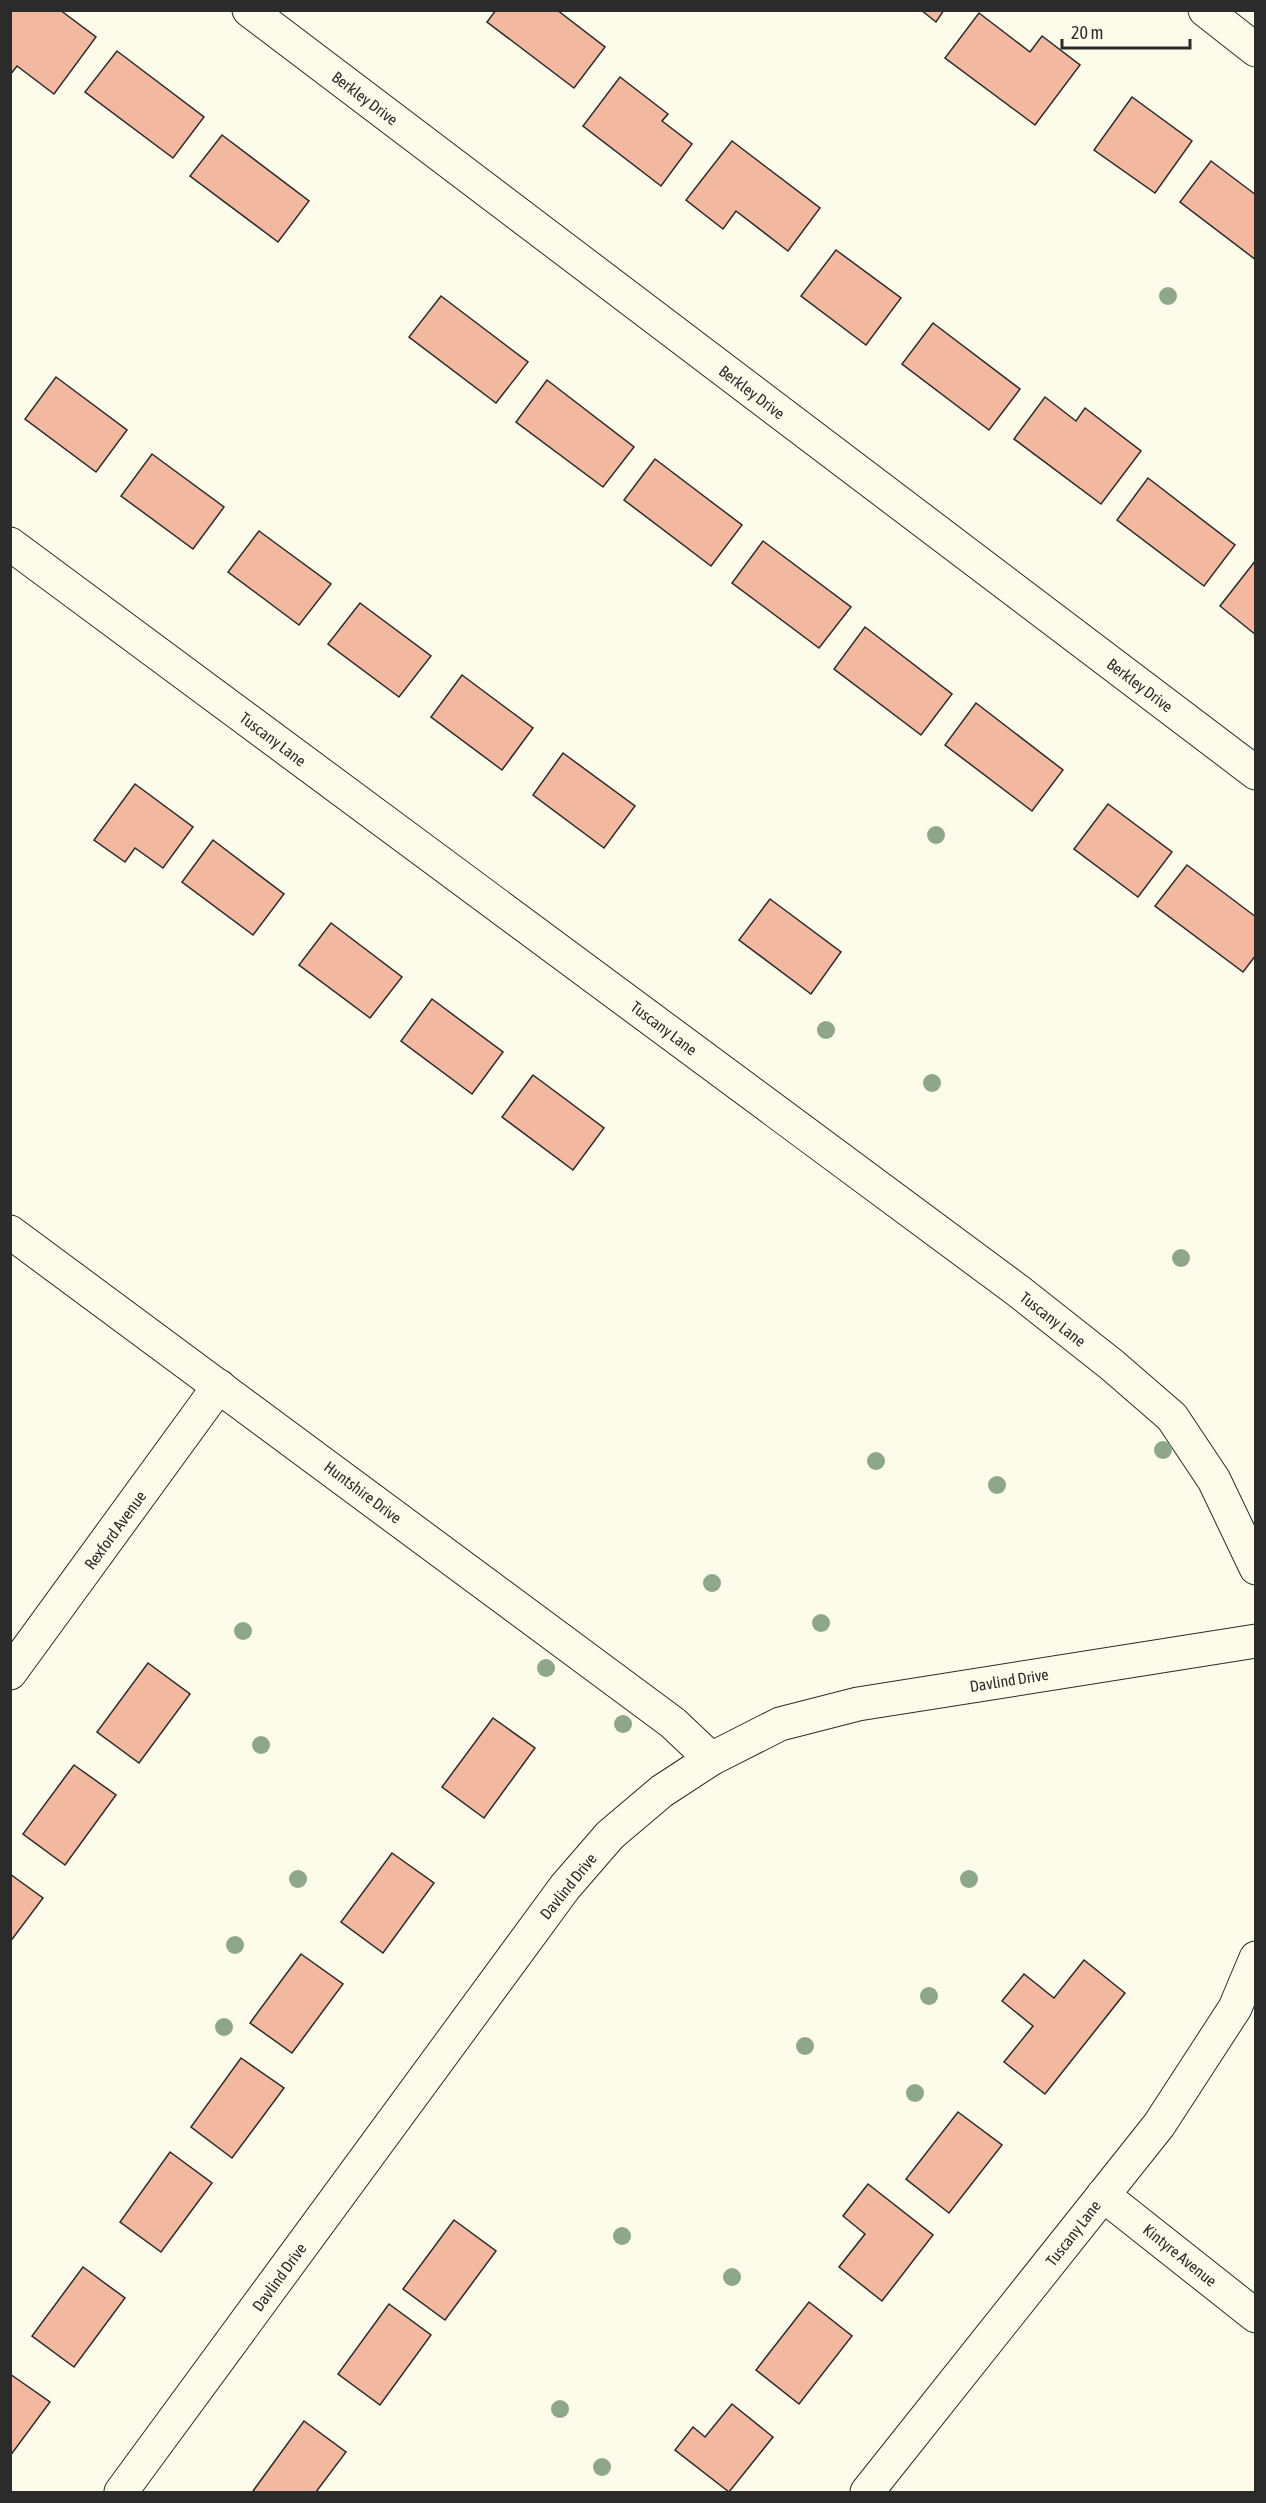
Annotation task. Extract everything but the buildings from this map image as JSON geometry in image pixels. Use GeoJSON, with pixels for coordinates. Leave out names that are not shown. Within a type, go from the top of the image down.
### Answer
{"type":"FeatureCollection","features":[{"type":"Feature","properties":{"kind":"street","name":"Berkley Drive"},"geometry":{"type":"LineString","coordinates":[[249,10],[1256,772]]}},
{"type":"Feature","properties":{"kind":"street"},"geometry":{"type":"LineString","coordinates":[[1205,10],[1256,50]]}},
{"type":"Feature","properties":{"kind":"street","name":"Tuscany Lane"},"geometry":{"type":"LineString","coordinates":[[10,544],[1007,1283],[1112,1365],[1172,1417],[1214,1480],[1256,1568]]}},
{"type":"Feature","properties":{"kind":"street","name":"Huntshire Drive"},"geometry":{"type":"LineString","coordinates":[[10,1232],[673,1723],[711,1759]]}},
{"type":"Feature","properties":{"kind":"street","name":"Rexford Avenue"},"geometry":{"type":"LineString","coordinates":[[10,1673],[219,1386]]}},
{"type":"Feature","properties":{"kind":"street","name":"Davlind Drive"},"geometry":{"type":"LineString","coordinates":[[121,2493],[565,1887],[610,1835],[662,1791],[711,1759],[780,1724],[858,1704],[1256,1641]]}},
{"type":"Feature","properties":{"kind":"street","name":"Tuscany Lane"},"geometry":{"type":"LineString","coordinates":[[867,2493],[1159,2125],[1201,2064],[1235,2008],[1256,1958]]}},
{"type":"Feature","properties":{"kind":"street","name":"Kintyre Avenue"},"geometry":{"type":"LineString","coordinates":[[1103,2195],[1256,2316]]}}]}
